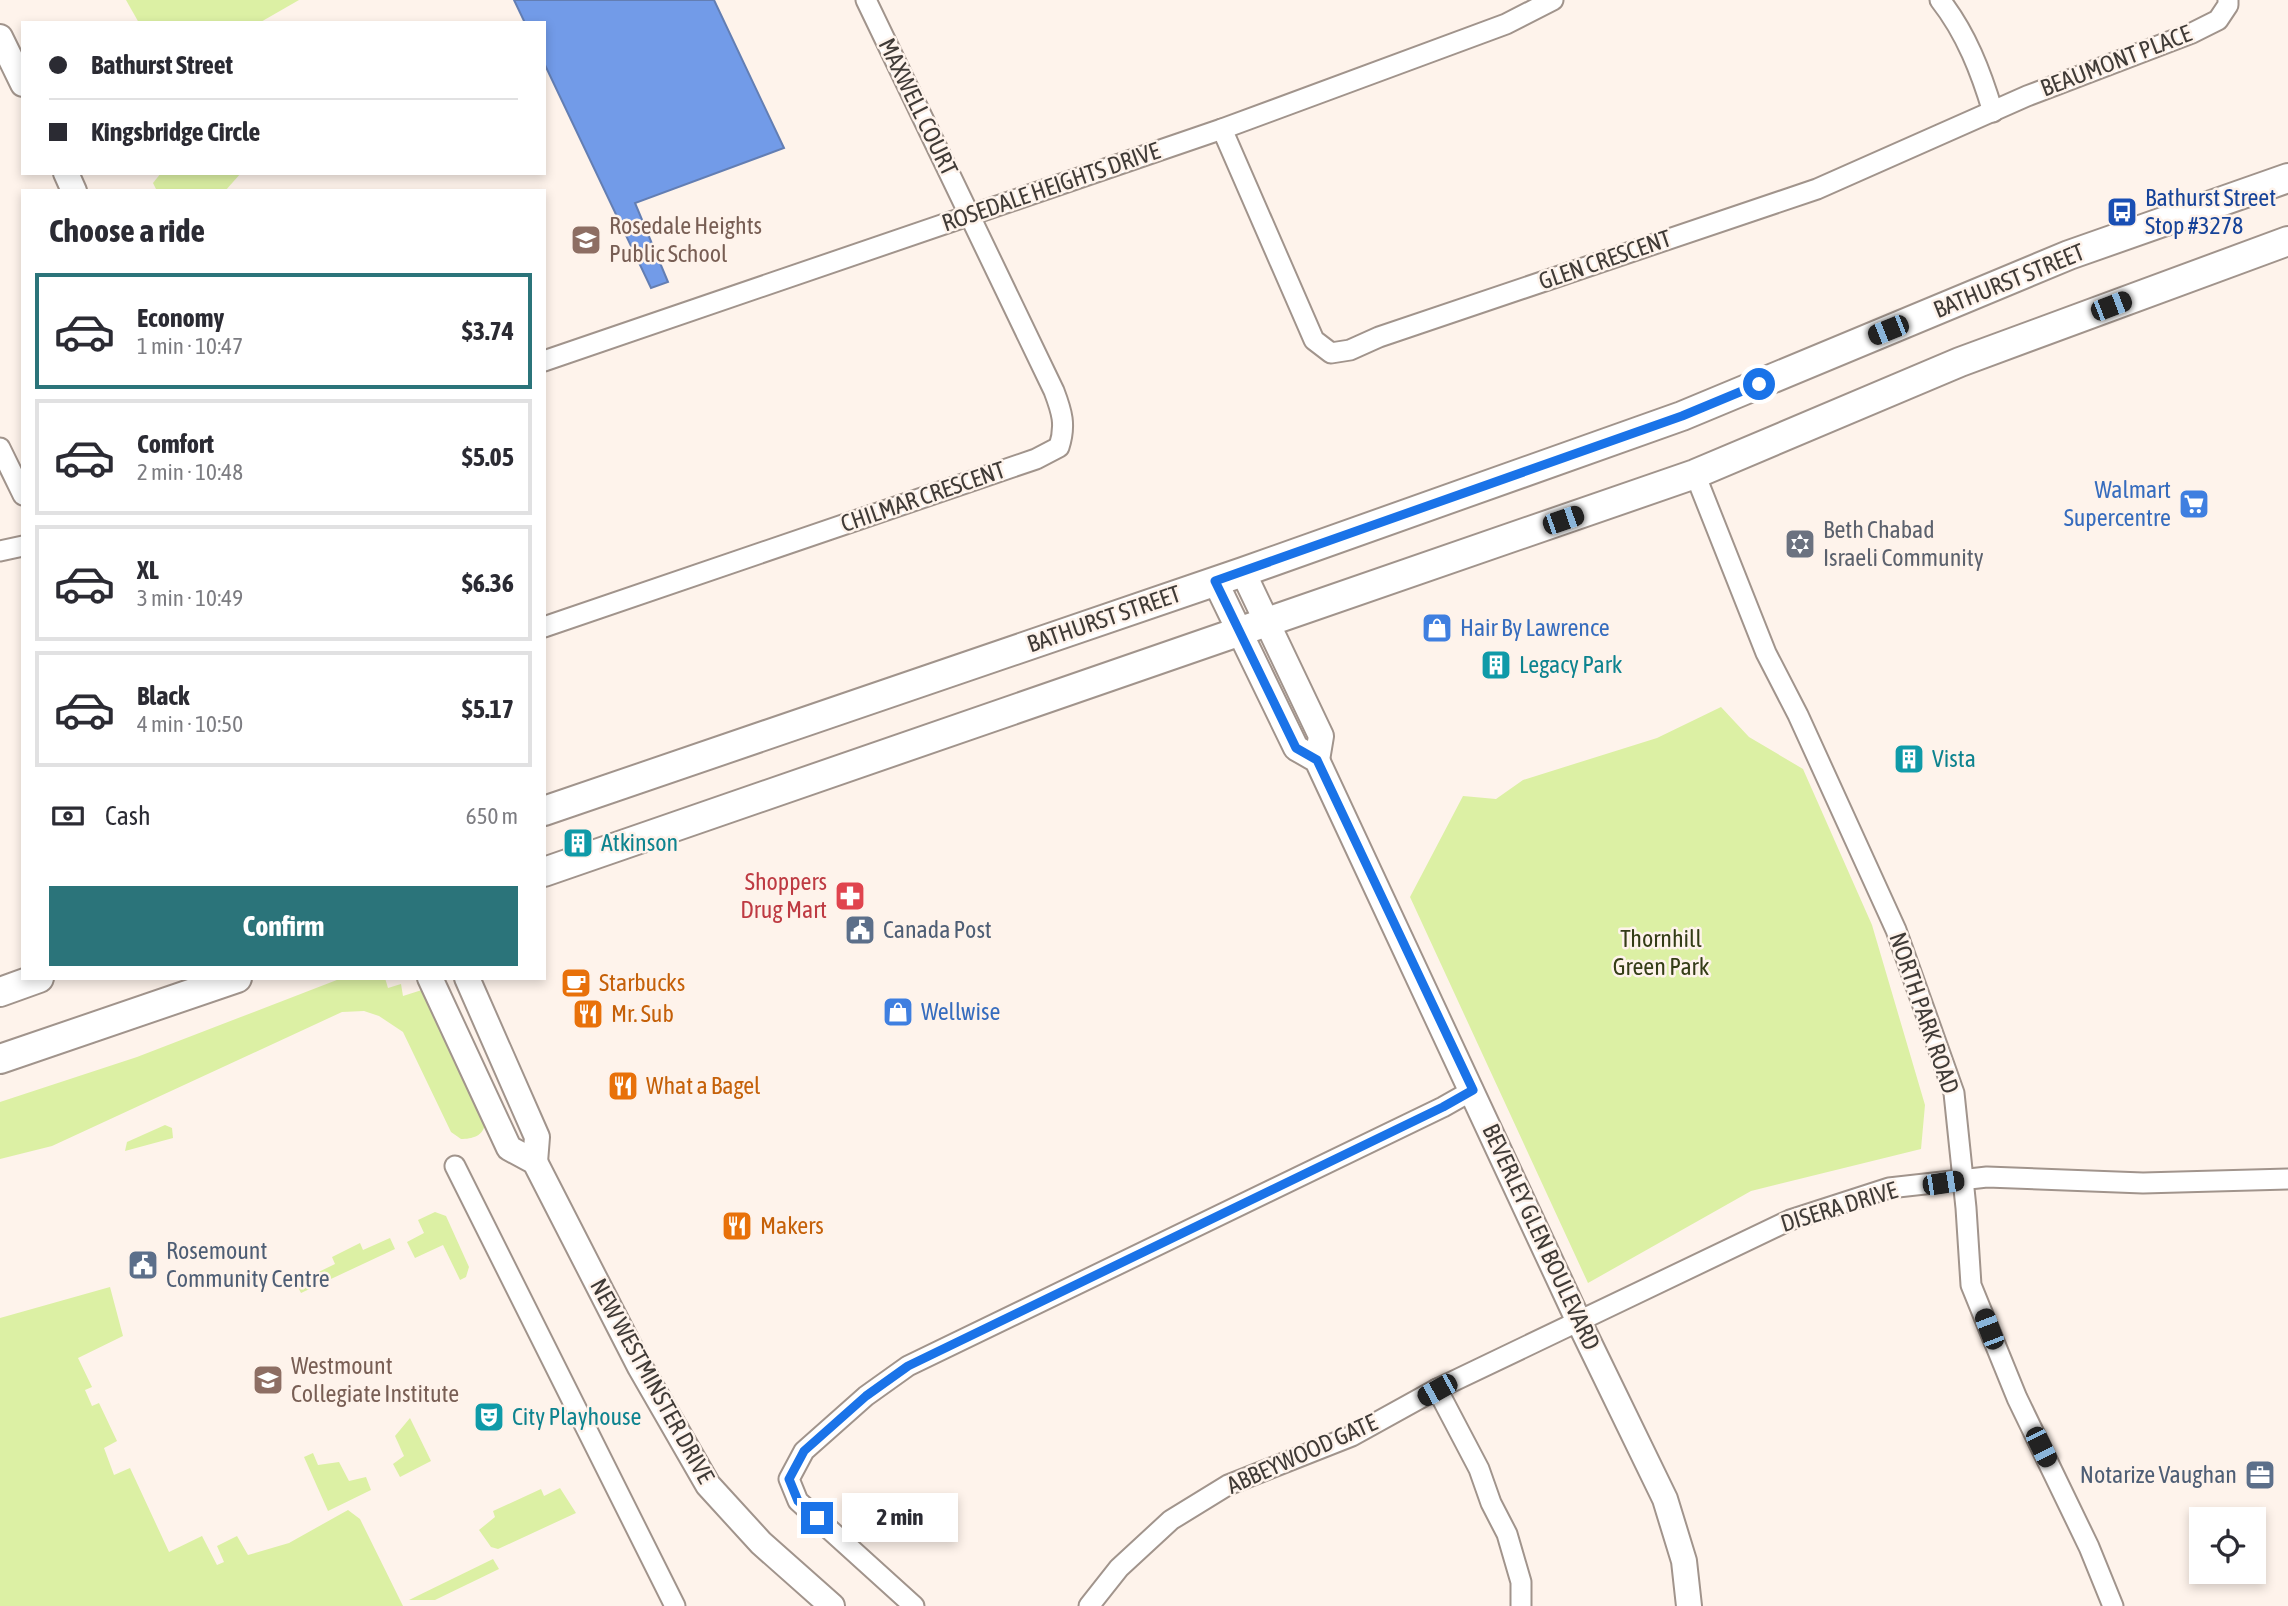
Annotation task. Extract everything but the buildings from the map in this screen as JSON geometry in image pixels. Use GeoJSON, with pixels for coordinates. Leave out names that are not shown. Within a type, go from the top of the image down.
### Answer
{"type":"FeatureCollection","features":[{"type":"Feature","properties":{"kind":"main road","name":"BATHURST STREET"},"geometry":{"type":"LineString","coordinates":[[546,810],[1243,572],[1682,416],[2069,255],[2288,178]]}},
{"type":"Feature","properties":{"kind":"main road"},"geometry":{"type":"LineString","coordinates":[[546,871],[1695,474],[1960,362],[2288,241]]}},
{"type":"Feature","properties":{"kind":"main road"},"geometry":{"type":"LineString","coordinates":[[0,992],[33,980]]}},
{"type":"Feature","properties":{"kind":"main road"},"geometry":{"type":"LineString","coordinates":[[0,1059],[231,980]]}},
{"type":"Feature","properties":{"kind":"street","name":"MAXWELL COURT"},"geometry":{"type":"LineString","coordinates":[[866,0],[970,214]]}},
{"type":"Feature","properties":{"kind":"street","name":"ROSEDALE HEIGHTS DRIVE"},"geometry":{"type":"LineString","coordinates":[[546,360],[1222,129],[1506,24],[1553,0]]}},
{"type":"Feature","properties":{"kind":"street"},"geometry":{"type":"LineString","coordinates":[[1940,0],[1952,15],[1981,73],[1993,112]]}},
{"type":"Feature","properties":{"kind":"street","name":"BEAUMONT PLACE"},"geometry":{"type":"LineString","coordinates":[[1993,112],[2027,96],[2192,33],[2218,20],[2228,5],[2228,0]]}},
{"type":"Feature","properties":{"kind":"street"},"geometry":{"type":"LineString","coordinates":[[0,37],[21,80]]}},
{"type":"Feature","properties":{"kind":"street","name":"GLEN CRESCENT"},"geometry":{"type":"LineString","coordinates":[[1222,129],[1314,340],[1331,353],[1349,350],[1378,337],[1817,189],[1993,112]]}},
{"type":"Feature","properties":{"kind":"street","name":"CHILMAR CRESCENT"},"geometry":{"type":"LineString","coordinates":[[546,626],[1035,459],[1059,447],[1064,415],[970,214]]}},
{"type":"Feature","properties":{"kind":"street"},"geometry":{"type":"LineString","coordinates":[[0,448],[21,491]]}},
{"type":"Feature","properties":{"kind":"street","name":"NORTH PARK ROAD"},"geometry":{"type":"LineString","coordinates":[[1695,474],[1766,653],[1798,715],[1896,930],[1954,1093],[1964,1180],[1971,1285],[2017,1398],[2089,1546],[2113,1606]]}},
{"type":"Feature","properties":{"kind":"street"},"geometry":{"type":"LineString","coordinates":[[0,551],[21,546]]}},
{"type":"Feature","properties":{"kind":"street","name":"BEVERLEY GLEN BOULEVARD"},"geometry":{"type":"LineString","coordinates":[[1243,572],[1321,736],[1317,760],[1579,1322],[1665,1499],[1684,1561],[1689,1606]]}},
{"type":"Feature","properties":{"kind":"street","name":"BEVERLEY GLEN BOULEVARD"},"geometry":{"type":"LineString","coordinates":[[1215,581],[1296,748],[1317,760]]}},
{"type":"Feature","properties":{"kind":"street","name":"NEW WESTMINSTER DRIVE"},"geometry":{"type":"LineString","coordinates":[[431,980],[509,1148],[534,1162],[640,1367],[708,1485],[761,1543],[832,1606]]}},
{"type":"Feature","properties":{"kind":"street","name":"NEW WESTMINSTER DRIVE"},"geometry":{"type":"LineString","coordinates":[[468,980],[537,1137],[534,1162]]}},
{"type":"Feature","properties":{"kind":"street"},"geometry":{"type":"LineString","coordinates":[[914,1606],[798,1501],[789,1479],[804,1451],[866,1396],[908,1366],[1443,1107],[1473,1090]]}},
{"type":"Feature","properties":{"kind":"street"},"geometry":{"type":"LineString","coordinates":[[455,1166],[674,1606]]}},
{"type":"Feature","properties":{"kind":"street","name":"DISERA DRIVE"},"geometry":{"type":"LineString","coordinates":[[1579,1322],[1790,1220],[1889,1188],[1987,1177],[2143,1183],[2288,1179]]}},
{"type":"Feature","properties":{"kind":"street","name":"ABBEYWOOD GATE"},"geometry":{"type":"LineString","coordinates":[[1089,1606],[1119,1568],[1171,1520],[1228,1485],[1352,1436],[1437,1390],[1579,1322]]}},
{"type":"Feature","properties":{"kind":"street"},"geometry":{"type":"LineString","coordinates":[[1437,1390],[1479,1469],[1491,1503],[1507,1534],[1521,1582],[1521,1606]]}},
{"type":"Feature","properties":{"kind":"green space"},"geometry":{"type":"Polygon","coordinates":[[[126,0],[299,0],[262,21],[138,21],[126,0]]]}},
{"type":"Feature","properties":{"kind":"green space"},"geometry":{"type":"Polygon","coordinates":[[[159,175],[239,175],[227,189],[156,189],[153,183],[159,175]]]}},
{"type":"Feature","properties":{"kind":"green space","name":"Thornhill Green Park"},"geometry":{"type":"Polygon","coordinates":[[[1721,707],[1749,737],[1803,769],[1872,925],[1925,1105],[1921,1149],[1751,1191],[1588,1283],[1410,897],[1463,796],[1496,799],[1523,780],[1657,738],[1721,707]]]}},
{"type":"Feature","properties":{"kind":"green space"},"geometry":{"type":"Polygon","coordinates":[[[337,980],[386,980],[388,988],[401,984],[403,996],[425,989],[432,1012],[485,1123],[480,1134],[473,1137],[461,1139],[451,1132],[403,1032],[379,1016],[364,1011],[342,1012],[52,1146],[0,1159],[0,1102],[137,1057],[337,980]]]}},
{"type":"Feature","properties":{"kind":"green space"},"geometry":{"type":"Polygon","coordinates":[[[165,1125],[172,1128],[173,1138],[125,1151],[127,1142],[165,1125]]]}},
{"type":"Feature","properties":{"kind":"green space"},"geometry":{"type":"Polygon","coordinates":[[[435,1212],[446,1216],[469,1267],[466,1277],[460,1280],[443,1245],[415,1258],[407,1242],[424,1233],[418,1220],[435,1212]]]}},
{"type":"Feature","properties":{"kind":"green space"},"geometry":{"type":"Polygon","coordinates":[[[390,1238],[395,1249],[301,1293],[296,1283],[335,1264],[332,1257],[360,1243],[363,1250],[390,1238]]]}},
{"type":"Feature","properties":{"kind":"green space"},"geometry":{"type":"Polygon","coordinates":[[[110,1287],[123,1336],[78,1358],[92,1387],[85,1390],[92,1406],[99,1403],[117,1441],[104,1448],[114,1475],[130,1468],[169,1552],[202,1536],[217,1565],[224,1562],[217,1546],[237,1536],[248,1555],[289,1543],[348,1510],[360,1519],[403,1606],[0,1606],[0,1318],[110,1287]]]}},
{"type":"Feature","properties":{"kind":"green space"},"geometry":{"type":"Polygon","coordinates":[[[410,1418],[431,1461],[400,1477],[393,1464],[404,1456],[395,1436],[410,1418]]]}},
{"type":"Feature","properties":{"kind":"green space"},"geometry":{"type":"Polygon","coordinates":[[[313,1453],[318,1465],[339,1462],[349,1481],[366,1477],[371,1490],[328,1511],[304,1457],[313,1453]]]}},
{"type":"Feature","properties":{"kind":"green space"},"geometry":{"type":"Polygon","coordinates":[[[560,1488],[576,1513],[498,1549],[491,1547],[479,1530],[495,1517],[493,1511],[541,1489],[544,1496],[560,1488]]]}},
{"type":"Feature","properties":{"kind":"green space"},"geometry":{"type":"Polygon","coordinates":[[[493,1559],[499,1569],[435,1600],[409,1600],[493,1559]]]}},
{"type":"Feature","properties":{"kind":"water"},"geometry":{"type":"Polygon","coordinates":[[[514,0],[714,0],[784,148],[635,203],[668,282],[651,288],[546,67],[546,21],[524,21],[514,0]]]}},
{"type":"Feature","properties":{"kind":"place","name":"Bathurst Street Stop #3278"},"geometry":{"type":"Point","coordinates":[2122,212]}},
{"type":"Feature","properties":{"kind":"place","name":"Rosedale Heights Public School"},"geometry":{"type":"Point","coordinates":[586,240]}},
{"type":"Feature","properties":{"kind":"place","name":"Walmart Supercentre"},"geometry":{"type":"Point","coordinates":[2194,504]}},
{"type":"Feature","properties":{"kind":"place","name":"Beth Chabad Israeli Community"},"geometry":{"type":"Point","coordinates":[1800,544]}},
{"type":"Feature","properties":{"kind":"place","name":"Hair By Lawrence"},"geometry":{"type":"Point","coordinates":[1437,628]}},
{"type":"Feature","properties":{"kind":"place","name":"Legacy Park"},"geometry":{"type":"Point","coordinates":[1496,665]}},
{"type":"Feature","properties":{"kind":"place","name":"Vista"},"geometry":{"type":"Point","coordinates":[1909,759]}},
{"type":"Feature","properties":{"kind":"place","name":"Atkinson"},"geometry":{"type":"Point","coordinates":[578,843]}},
{"type":"Feature","properties":{"kind":"place","name":"Shoppers Drug Mart"},"geometry":{"type":"Point","coordinates":[850,896]}},
{"type":"Feature","properties":{"kind":"place","name":"Canada Post"},"geometry":{"type":"Point","coordinates":[860,930]}},
{"type":"Feature","properties":{"kind":"place","name":"Starbucks"},"geometry":{"type":"Point","coordinates":[576,983]}},
{"type":"Feature","properties":{"kind":"place","name":"Wellwise"},"geometry":{"type":"Point","coordinates":[898,1012]}},
{"type":"Feature","properties":{"kind":"place","name":"Mr. Sub"},"geometry":{"type":"Point","coordinates":[588,1014]}},
{"type":"Feature","properties":{"kind":"place","name":"What a Bagel"},"geometry":{"type":"Point","coordinates":[623,1086]}},
{"type":"Feature","properties":{"kind":"place","name":"Makers"},"geometry":{"type":"Point","coordinates":[737,1226]}},
{"type":"Feature","properties":{"kind":"place","name":"Rosemount Community Centre"},"geometry":{"type":"Point","coordinates":[143,1265]}},
{"type":"Feature","properties":{"kind":"place","name":"Westmount Collegiate Institute"},"geometry":{"type":"Point","coordinates":[268,1380]}},
{"type":"Feature","properties":{"kind":"place","name":"City Playhouse"},"geometry":{"type":"Point","coordinates":[489,1417]}},
{"type":"Feature","properties":{"kind":"place","name":"Notarize Vaughan"},"geometry":{"type":"Point","coordinates":[2260,1475]}},
{"type":"Feature","properties":{"kind":"route"},"geometry":{"type":"LineString","coordinates":[[817,1518],[798,1501],[789,1479],[794,1468],[804,1451],[886,1380],[908,1366],[1443,1107],[1473,1090],[1317,760],[1296,748],[1215,581],[1682,416],[1759,384]]}}]}
